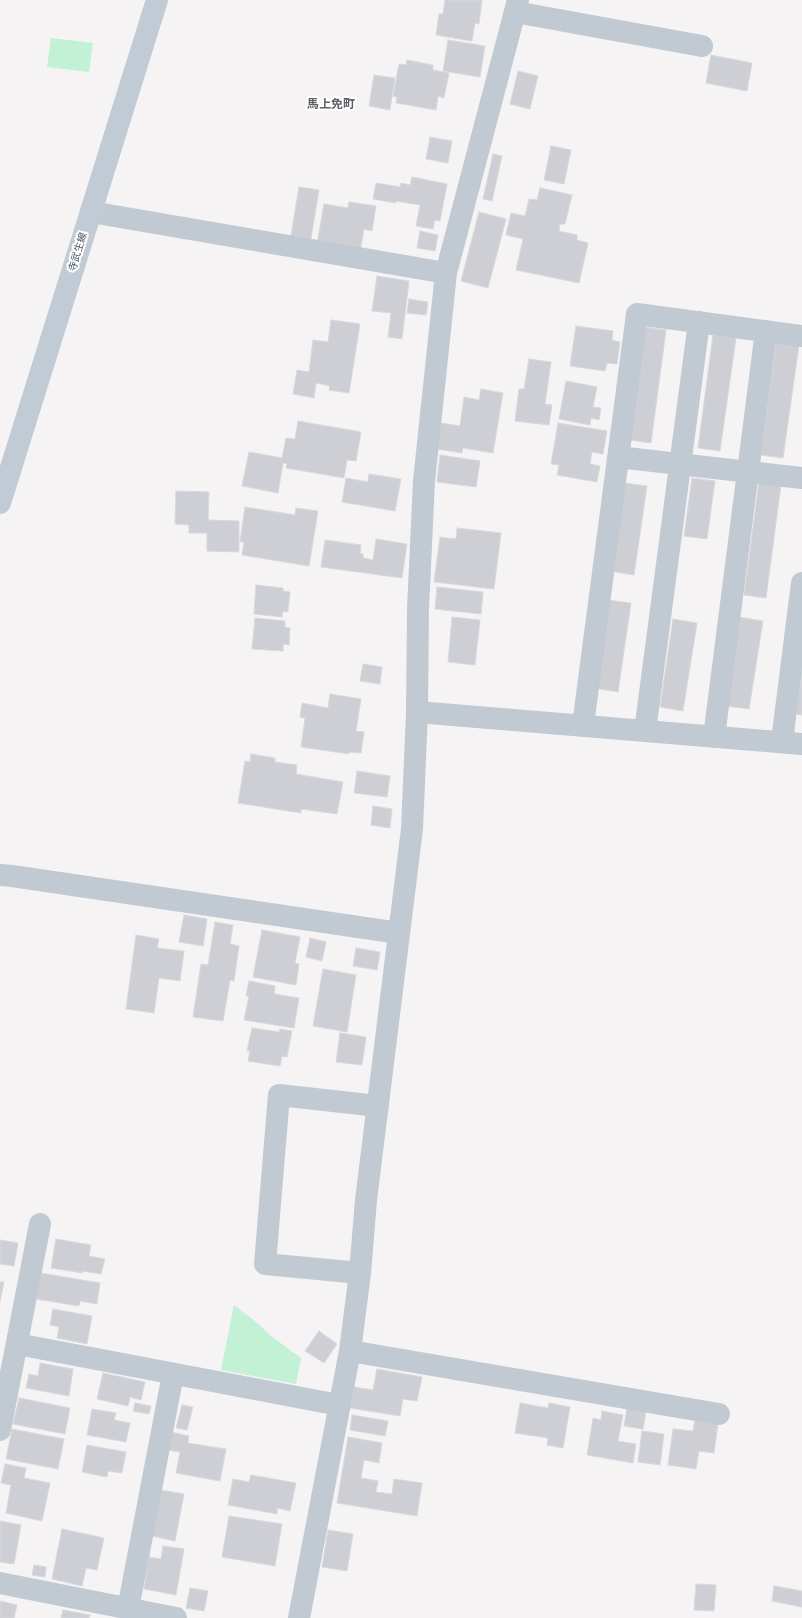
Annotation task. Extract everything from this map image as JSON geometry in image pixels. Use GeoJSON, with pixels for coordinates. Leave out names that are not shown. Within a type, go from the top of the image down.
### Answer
{"type":"FeatureCollection","features":[{"type":"Feature","properties":{"kind":"main road","name":"寺武生線"},"geometry":{"type":"LineString","coordinates":[[0,504],[157,0]]}},
{"type":"Feature","properties":{"kind":"street"},"geometry":{"type":"LineString","coordinates":[[299,1618],[350,1351],[360,1273],[366,1200],[412,829],[417,712],[418,608],[424,481],[446,273],[517,6],[702,46]]}},
{"type":"Feature","properties":{"kind":"street"},"geometry":{"type":"LineString","coordinates":[[91,212],[446,273]]}},
{"type":"Feature","properties":{"kind":"street"},"geometry":{"type":"LineString","coordinates":[[583,725],[637,314],[802,336]]}},
{"type":"Feature","properties":{"kind":"street"},"geometry":{"type":"LineString","coordinates":[[645,731],[699,322]]}},
{"type":"Feature","properties":{"kind":"street"},"geometry":{"type":"LineString","coordinates":[[714,737],[766,331]]}},
{"type":"Feature","properties":{"kind":"street"},"geometry":{"type":"LineString","coordinates":[[618,457],[802,478]]}},
{"type":"Feature","properties":{"kind":"street"},"geometry":{"type":"LineString","coordinates":[[417,712],[792,743],[802,583]]}},
{"type":"Feature","properties":{"kind":"street"},"geometry":{"type":"LineString","coordinates":[[0,875],[399,933]]}},
{"type":"Feature","properties":{"kind":"street"},"geometry":{"type":"LineString","coordinates":[[360,1273],[265,1264],[279,1095],[378,1106]]}},
{"type":"Feature","properties":{"kind":"street"},"geometry":{"type":"LineString","coordinates":[[0,1430],[40,1224]]}},
{"type":"Feature","properties":{"kind":"street"},"geometry":{"type":"LineString","coordinates":[[16,1344],[339,1405]]}},
{"type":"Feature","properties":{"kind":"street"},"geometry":{"type":"LineString","coordinates":[[350,1351],[719,1414]]}},
{"type":"Feature","properties":{"kind":"street"},"geometry":{"type":"LineString","coordinates":[[128,1609],[173,1374]]}},
{"type":"Feature","properties":{"kind":"street"},"geometry":{"type":"LineString","coordinates":[[0,1583],[176,1618]]}},
{"type":"Feature","properties":{"kind":"green space"},"geometry":{"type":"Polygon","coordinates":[[[51,38],[93,43],[89,72],[47,67],[51,38]]]}},
{"type":"Feature","properties":{"kind":"green space"},"geometry":{"type":"Polygon","coordinates":[[[234,1305],[261,1326],[271,1336],[301,1358],[296,1384],[221,1370],[234,1305]]]}},
{"type":"Feature","properties":{"kind":"building"},"geometry":{"type":"Polygon","coordinates":[[[445,0],[482,0],[479,24],[475,23],[472,41],[436,35],[439,14],[443,14],[445,0]]]}},
{"type":"Feature","properties":{"kind":"building"},"geometry":{"type":"Polygon","coordinates":[[[448,40],[485,46],[480,77],[443,71],[448,40]]]}},
{"type":"Feature","properties":{"kind":"building"},"geometry":{"type":"Polygon","coordinates":[[[711,55],[752,63],[747,91],[706,83],[711,55]]]}},
{"type":"Feature","properties":{"kind":"building"},"geometry":{"type":"Polygon","coordinates":[[[407,60],[433,65],[433,70],[449,73],[444,98],[438,96],[436,110],[396,103],[397,97],[393,96],[399,64],[406,65],[407,60]]]}},
{"type":"Feature","properties":{"kind":"building"},"geometry":{"type":"Polygon","coordinates":[[[518,71],[538,76],[530,109],[510,104],[518,71]]]}},
{"type":"Feature","properties":{"kind":"building"},"geometry":{"type":"Polygon","coordinates":[[[374,75],[395,78],[390,110],[369,106],[374,75]]]}},
{"type":"Feature","properties":{"kind":"building"},"geometry":{"type":"Polygon","coordinates":[[[430,137],[452,141],[448,163],[426,159],[430,137]]]}},
{"type":"Feature","properties":{"kind":"building"},"geometry":{"type":"Polygon","coordinates":[[[551,146],[571,150],[564,184],[544,180],[551,146]]]}},
{"type":"Feature","properties":{"kind":"building"},"geometry":{"type":"Polygon","coordinates":[[[493,154],[502,156],[492,201],[483,199],[493,154]]]}},
{"type":"Feature","properties":{"kind":"building"},"geometry":{"type":"Polygon","coordinates":[[[412,177],[447,184],[440,221],[435,220],[433,229],[416,226],[420,205],[373,199],[376,183],[400,187],[401,183],[410,185],[412,177]]]}},
{"type":"Feature","properties":{"kind":"building"},"geometry":{"type":"Polygon","coordinates":[[[299,187],[319,190],[310,244],[290,241],[299,187]]]}},
{"type":"Feature","properties":{"kind":"building"},"geometry":{"type":"Polygon","coordinates":[[[540,188],[572,195],[565,224],[560,224],[559,231],[577,235],[577,240],[588,243],[579,283],[516,270],[523,239],[506,235],[511,213],[525,216],[529,199],[537,200],[540,188]]]}},
{"type":"Feature","properties":{"kind":"building"},"geometry":{"type":"Polygon","coordinates":[[[349,202],[376,206],[372,231],[364,229],[360,252],[317,244],[324,204],[348,208],[349,202]]]}},
{"type":"Feature","properties":{"kind":"building"},"geometry":{"type":"Polygon","coordinates":[[[479,212],[506,219],[488,288],[461,281],[479,212]]]}},
{"type":"Feature","properties":{"kind":"building"},"geometry":{"type":"Polygon","coordinates":[[[420,231],[438,235],[435,251],[417,248],[420,231]]]}},
{"type":"Feature","properties":{"kind":"building"},"geometry":{"type":"Polygon","coordinates":[[[377,276],[409,281],[402,339],[388,337],[391,313],[372,311],[377,276]]]}},
{"type":"Feature","properties":{"kind":"building"},"geometry":{"type":"Polygon","coordinates":[[[409,299],[428,302],[426,315],[407,313],[409,299]]]}},
{"type":"Feature","properties":{"kind":"building"},"geometry":{"type":"Polygon","coordinates":[[[331,320],[360,324],[349,393],[329,390],[330,386],[316,383],[314,398],[293,394],[297,370],[309,372],[313,340],[328,342],[331,320]]]}},
{"type":"Feature","properties":{"kind":"building"},"geometry":{"type":"Polygon","coordinates":[[[576,326],[613,331],[612,340],[620,342],[617,364],[607,363],[605,371],[570,366],[576,326]]]}},
{"type":"Feature","properties":{"kind":"building"},"geometry":{"type":"Polygon","coordinates":[[[644,327],[666,330],[651,443],[629,440],[644,327]]]}},
{"type":"Feature","properties":{"kind":"building"},"geometry":{"type":"Polygon","coordinates":[[[713,335],[736,338],[720,451],[698,448],[713,335]]]}},
{"type":"Feature","properties":{"kind":"building"},"geometry":{"type":"Polygon","coordinates":[[[776,342],[799,345],[783,458],[761,455],[776,342]]]}},
{"type":"Feature","properties":{"kind":"building"},"geometry":{"type":"Polygon","coordinates":[[[529,359],[551,362],[545,404],[552,405],[549,425],[515,421],[519,389],[524,389],[529,359]]]}},
{"type":"Feature","properties":{"kind":"building"},"geometry":{"type":"Polygon","coordinates":[[[566,381],[597,387],[593,407],[601,408],[599,420],[591,418],[590,425],[559,419],[566,381]]]}},
{"type":"Feature","properties":{"kind":"building"},"geometry":{"type":"Polygon","coordinates":[[[481,389],[503,393],[493,453],[463,448],[462,453],[437,449],[441,423],[460,426],[464,397],[479,400],[481,389]]]}},
{"type":"Feature","properties":{"kind":"building"},"geometry":{"type":"Polygon","coordinates":[[[298,421],[361,432],[356,461],[347,460],[344,478],[286,468],[287,464],[283,463],[278,493],[242,486],[249,452],[282,458],[286,438],[295,439],[298,421]]]}},
{"type":"Feature","properties":{"kind":"building"},"geometry":{"type":"Polygon","coordinates":[[[558,423],[607,431],[603,454],[592,452],[590,464],[600,466],[597,482],[557,475],[559,465],[551,464],[558,423]]]}},
{"type":"Feature","properties":{"kind":"building"},"geometry":{"type":"Polygon","coordinates":[[[440,455],[480,461],[476,487],[437,482],[440,455]]]}},
{"type":"Feature","properties":{"kind":"building"},"geometry":{"type":"Polygon","coordinates":[[[369,474],[401,479],[395,511],[342,502],[346,478],[368,482],[369,474]]]}},
{"type":"Feature","properties":{"kind":"building"},"geometry":{"type":"Polygon","coordinates":[[[692,478],[715,481],[707,539],[684,536],[692,478]]]}},
{"type":"Feature","properties":{"kind":"building"},"geometry":{"type":"Polygon","coordinates":[[[759,482],[781,485],[766,598],[744,595],[759,482]]]}},
{"type":"Feature","properties":{"kind":"building"},"geometry":{"type":"Polygon","coordinates":[[[624,483],[647,486],[634,575],[610,571],[624,483]]]}},
{"type":"Feature","properties":{"kind":"building"},"geometry":{"type":"Polygon","coordinates":[[[176,491],[209,492],[208,520],[239,521],[239,552],[207,551],[207,533],[189,533],[189,525],[175,524],[176,491]]]}},
{"type":"Feature","properties":{"kind":"building"},"geometry":{"type":"Polygon","coordinates":[[[245,507],[295,515],[296,508],[318,511],[309,566],[242,555],[244,542],[240,542],[245,507]]]}},
{"type":"Feature","properties":{"kind":"building"},"geometry":{"type":"Polygon","coordinates":[[[457,528],[501,533],[494,589],[434,582],[440,537],[456,539],[457,528]]]}},
{"type":"Feature","properties":{"kind":"building"},"geometry":{"type":"Polygon","coordinates":[[[376,539],[407,544],[402,578],[321,567],[325,540],[361,545],[360,553],[363,554],[363,558],[373,560],[376,539]]]}},
{"type":"Feature","properties":{"kind":"building"},"geometry":{"type":"Polygon","coordinates":[[[256,585],[283,588],[283,591],[290,592],[288,612],[283,611],[282,617],[254,614],[256,585]]]}},
{"type":"Feature","properties":{"kind":"building"},"geometry":{"type":"Polygon","coordinates":[[[437,587],[483,592],[481,614],[435,609],[437,587]]]}},
{"type":"Feature","properties":{"kind":"building"},"geometry":{"type":"Polygon","coordinates":[[[607,600],[631,603],[618,692],[594,688],[607,600]]]}},
{"type":"Feature","properties":{"kind":"building"},"geometry":{"type":"Polygon","coordinates":[[[452,617],[480,620],[475,665],[448,662],[452,617]]]}},
{"type":"Feature","properties":{"kind":"building"},"geometry":{"type":"Polygon","coordinates":[[[739,617],[763,621],[749,709],[726,706],[739,617]]]}},
{"type":"Feature","properties":{"kind":"building"},"geometry":{"type":"Polygon","coordinates":[[[255,618],[285,621],[285,627],[290,628],[289,645],[283,644],[283,651],[252,649],[255,618]]]}},
{"type":"Feature","properties":{"kind":"building"},"geometry":{"type":"Polygon","coordinates":[[[673,619],[697,623],[683,711],[660,707],[673,619]]]}},
{"type":"Feature","properties":{"kind":"building"},"geometry":{"type":"Polygon","coordinates":[[[363,664],[382,667],[380,684],[360,681],[363,664]]]}},
{"type":"Feature","properties":{"kind":"building"},"geometry":{"type":"Polygon","coordinates":[[[802,673],[802,715],[796,714],[802,673]]]}},
{"type":"Feature","properties":{"kind":"building"},"geometry":{"type":"Polygon","coordinates":[[[330,694],[361,699],[356,731],[364,732],[361,753],[349,752],[349,754],[301,747],[305,718],[300,717],[302,703],[328,708],[330,694]]]}},
{"type":"Feature","properties":{"kind":"building"},"geometry":{"type":"Polygon","coordinates":[[[251,754],[275,758],[275,762],[297,765],[296,774],[343,782],[337,814],[301,809],[301,813],[238,803],[245,761],[250,762],[251,754]]]}},
{"type":"Feature","properties":{"kind":"building"},"geometry":{"type":"Polygon","coordinates":[[[357,771],[390,776],[387,797],[354,793],[357,771]]]}},
{"type":"Feature","properties":{"kind":"building"},"geometry":{"type":"Polygon","coordinates":[[[373,806],[392,809],[390,828],[371,825],[373,806]]]}},
{"type":"Feature","properties":{"kind":"building"},"geometry":{"type":"Polygon","coordinates":[[[184,915],[207,919],[203,946],[179,942],[184,915]]]}},
{"type":"Feature","properties":{"kind":"building"},"geometry":{"type":"Polygon","coordinates":[[[215,922],[233,925],[230,944],[239,946],[234,981],[230,980],[223,1021],[193,1017],[201,964],[208,965],[215,922]]]}},
{"type":"Feature","properties":{"kind":"building"},"geometry":{"type":"Polygon","coordinates":[[[262,930],[300,937],[295,963],[299,964],[296,985],[253,977],[262,930]]]}},
{"type":"Feature","properties":{"kind":"building"},"geometry":{"type":"Polygon","coordinates":[[[136,935],[159,939],[157,948],[184,951],[180,981],[159,978],[154,1013],[126,1009],[136,935]]]}},
{"type":"Feature","properties":{"kind":"building"},"geometry":{"type":"Polygon","coordinates":[[[310,938],[326,942],[322,961],[306,957],[310,938]]]}},
{"type":"Feature","properties":{"kind":"building"},"geometry":{"type":"Polygon","coordinates":[[[356,948],[380,952],[377,970],[353,966],[356,948]]]}},
{"type":"Feature","properties":{"kind":"building"},"geometry":{"type":"Polygon","coordinates":[[[323,969],[356,975],[347,1032],[313,1026],[323,969]]]}},
{"type":"Feature","properties":{"kind":"building"},"geometry":{"type":"Polygon","coordinates":[[[249,981],[275,986],[274,994],[299,998],[294,1028],[244,1020],[249,996],[246,996],[249,981]]]}},
{"type":"Feature","properties":{"kind":"building"},"geometry":{"type":"Polygon","coordinates":[[[252,1028],[279,1032],[280,1029],[292,1031],[287,1057],[282,1056],[280,1066],[248,1061],[250,1051],[247,1051],[252,1028]]]}},
{"type":"Feature","properties":{"kind":"building"},"geometry":{"type":"Polygon","coordinates":[[[340,1033],[366,1037],[362,1065],[336,1062],[340,1033]]]}},
{"type":"Feature","properties":{"kind":"building"},"geometry":{"type":"Polygon","coordinates":[[[56,1239],[91,1245],[89,1256],[105,1259],[101,1274],[51,1268],[56,1239]]]}},
{"type":"Feature","properties":{"kind":"building"},"geometry":{"type":"Polygon","coordinates":[[[0,1240],[18,1243],[14,1266],[0,1264],[0,1240]]]}},
{"type":"Feature","properties":{"kind":"building"},"geometry":{"type":"Polygon","coordinates":[[[41,1273],[100,1283],[97,1304],[80,1301],[79,1306],[36,1299],[41,1273]]]}},
{"type":"Feature","properties":{"kind":"building"},"geometry":{"type":"Polygon","coordinates":[[[0,1282],[4,1282],[0,1302],[0,1282]]]}},
{"type":"Feature","properties":{"kind":"building"},"geometry":{"type":"Polygon","coordinates":[[[53,1309],[92,1316],[87,1344],[57,1338],[59,1327],[50,1325],[53,1309]]]}},
{"type":"Feature","properties":{"kind":"building"},"geometry":{"type":"Polygon","coordinates":[[[319,1331],[337,1344],[324,1363],[305,1351],[319,1331]]]}},
{"type":"Feature","properties":{"kind":"building"},"geometry":{"type":"Polygon","coordinates":[[[40,1363],[73,1369],[69,1396],[26,1388],[29,1374],[38,1376],[40,1363]]]}},
{"type":"Feature","properties":{"kind":"building"},"geometry":{"type":"Polygon","coordinates":[[[377,1369],[422,1377],[417,1401],[403,1399],[400,1416],[350,1408],[354,1387],[373,1390],[377,1369]]]}},
{"type":"Feature","properties":{"kind":"building"},"geometry":{"type":"Polygon","coordinates":[[[103,1373],[145,1382],[141,1400],[130,1397],[128,1406],[97,1399],[103,1373]]]}},
{"type":"Feature","properties":{"kind":"building"},"geometry":{"type":"Polygon","coordinates":[[[19,1398],[70,1408],[65,1434],[13,1424],[19,1398]]]}},
{"type":"Feature","properties":{"kind":"building"},"geometry":{"type":"Polygon","coordinates":[[[135,1403],[151,1406],[149,1414],[133,1411],[135,1403]]]}},
{"type":"Feature","properties":{"kind":"building"},"geometry":{"type":"Polygon","coordinates":[[[520,1403],[548,1408],[549,1403],[570,1407],[563,1448],[547,1445],[548,1438],[515,1433],[520,1403]]]}},
{"type":"Feature","properties":{"kind":"building"},"geometry":{"type":"Polygon","coordinates":[[[182,1405],[193,1407],[187,1430],[176,1428],[182,1405]]]}},
{"type":"Feature","properties":{"kind":"building"},"geometry":{"type":"Polygon","coordinates":[[[627,1408],[646,1411],[643,1429],[624,1426],[627,1408]]]}},
{"type":"Feature","properties":{"kind":"building"},"geometry":{"type":"Polygon","coordinates":[[[92,1409],[116,1413],[114,1420],[130,1423],[126,1442],[87,1435],[92,1409]]]}},
{"type":"Feature","properties":{"kind":"building"},"geometry":{"type":"Polygon","coordinates":[[[602,1411],[623,1415],[618,1441],[636,1444],[633,1463],[587,1455],[593,1418],[601,1420],[602,1411]]]}},
{"type":"Feature","properties":{"kind":"building"},"geometry":{"type":"Polygon","coordinates":[[[352,1415],[388,1421],[385,1436],[350,1430],[352,1415]]]}},
{"type":"Feature","properties":{"kind":"building"},"geometry":{"type":"Polygon","coordinates":[[[695,1420],[718,1423],[714,1453],[699,1451],[696,1469],[668,1465],[673,1429],[693,1431],[695,1420]]]}},
{"type":"Feature","properties":{"kind":"building"},"geometry":{"type":"Polygon","coordinates":[[[12,1429],[64,1439],[58,1469],[6,1459],[12,1429]]]}},
{"type":"Feature","properties":{"kind":"building"},"geometry":{"type":"Polygon","coordinates":[[[642,1431],[664,1434],[660,1465],[638,1462],[642,1431]]]}},
{"type":"Feature","properties":{"kind":"building"},"geometry":{"type":"Polygon","coordinates":[[[171,1432],[189,1436],[188,1443],[226,1449],[220,1481],[176,1473],[180,1452],[167,1450],[171,1432]]]}},
{"type":"Feature","properties":{"kind":"building"},"geometry":{"type":"Polygon","coordinates":[[[348,1437],[382,1443],[379,1463],[364,1460],[361,1478],[378,1481],[376,1492],[392,1494],[394,1479],[422,1483],[417,1516],[337,1503],[348,1437]]]}},
{"type":"Feature","properties":{"kind":"building"},"geometry":{"type":"Polygon","coordinates":[[[87,1445],[126,1452],[122,1473],[108,1471],[107,1477],[82,1472],[87,1445]]]}},
{"type":"Feature","properties":{"kind":"building"},"geometry":{"type":"Polygon","coordinates":[[[5,1464],[26,1468],[24,1478],[50,1483],[42,1521],[6,1513],[11,1485],[1,1483],[5,1464]]]}},
{"type":"Feature","properties":{"kind":"building"},"geometry":{"type":"Polygon","coordinates":[[[251,1475],[296,1483],[290,1511],[277,1508],[277,1514],[228,1505],[233,1479],[249,1482],[251,1475]]]}},
{"type":"Feature","properties":{"kind":"building"},"geometry":{"type":"Polygon","coordinates":[[[161,1490],[184,1494],[175,1541],[152,1536],[161,1490]]]}},
{"type":"Feature","properties":{"kind":"building"},"geometry":{"type":"Polygon","coordinates":[[[229,1516],[282,1524],[275,1566],[222,1557],[229,1516]]]}},
{"type":"Feature","properties":{"kind":"building"},"geometry":{"type":"Polygon","coordinates":[[[0,1521],[21,1525],[14,1564],[0,1562],[0,1521]]]}},
{"type":"Feature","properties":{"kind":"building"},"geometry":{"type":"Polygon","coordinates":[[[62,1529],[104,1538],[97,1570],[86,1568],[82,1586],[52,1579],[62,1529]]]}},
{"type":"Feature","properties":{"kind":"building"},"geometry":{"type":"Polygon","coordinates":[[[328,1530],[353,1534],[347,1571],[322,1567],[328,1530]]]}},
{"type":"Feature","properties":{"kind":"building"},"geometry":{"type":"Polygon","coordinates":[[[163,1546],[184,1549],[176,1595],[144,1589],[149,1557],[161,1559],[163,1546]]]}},
{"type":"Feature","properties":{"kind":"building"},"geometry":{"type":"Polygon","coordinates":[[[34,1565],[46,1567],[45,1577],[32,1575],[34,1565]]]}},
{"type":"Feature","properties":{"kind":"building"},"geometry":{"type":"Polygon","coordinates":[[[696,1584],[716,1585],[714,1611],[694,1610],[696,1584]]]}},
{"type":"Feature","properties":{"kind":"building"},"geometry":{"type":"Polygon","coordinates":[[[774,1586],[802,1591],[802,1607],[772,1601],[774,1586]]]}},
{"type":"Feature","properties":{"kind":"building"},"geometry":{"type":"Polygon","coordinates":[[[190,1588],[208,1591],[204,1611],[186,1608],[190,1588]]]}},
{"type":"Feature","properties":{"kind":"building"},"geometry":{"type":"Polygon","coordinates":[[[0,1601],[17,1605],[14,1618],[0,1618],[0,1601]]]}},
{"type":"Feature","properties":{"kind":"building"},"geometry":{"type":"Polygon","coordinates":[[[63,1610],[90,1615],[89,1618],[61,1618],[63,1610]]]}},
{"type":"Feature","properties":{"kind":"district","name":"馬上免町"},"geometry":{"type":"Point","coordinates":[331,105]}}]}
